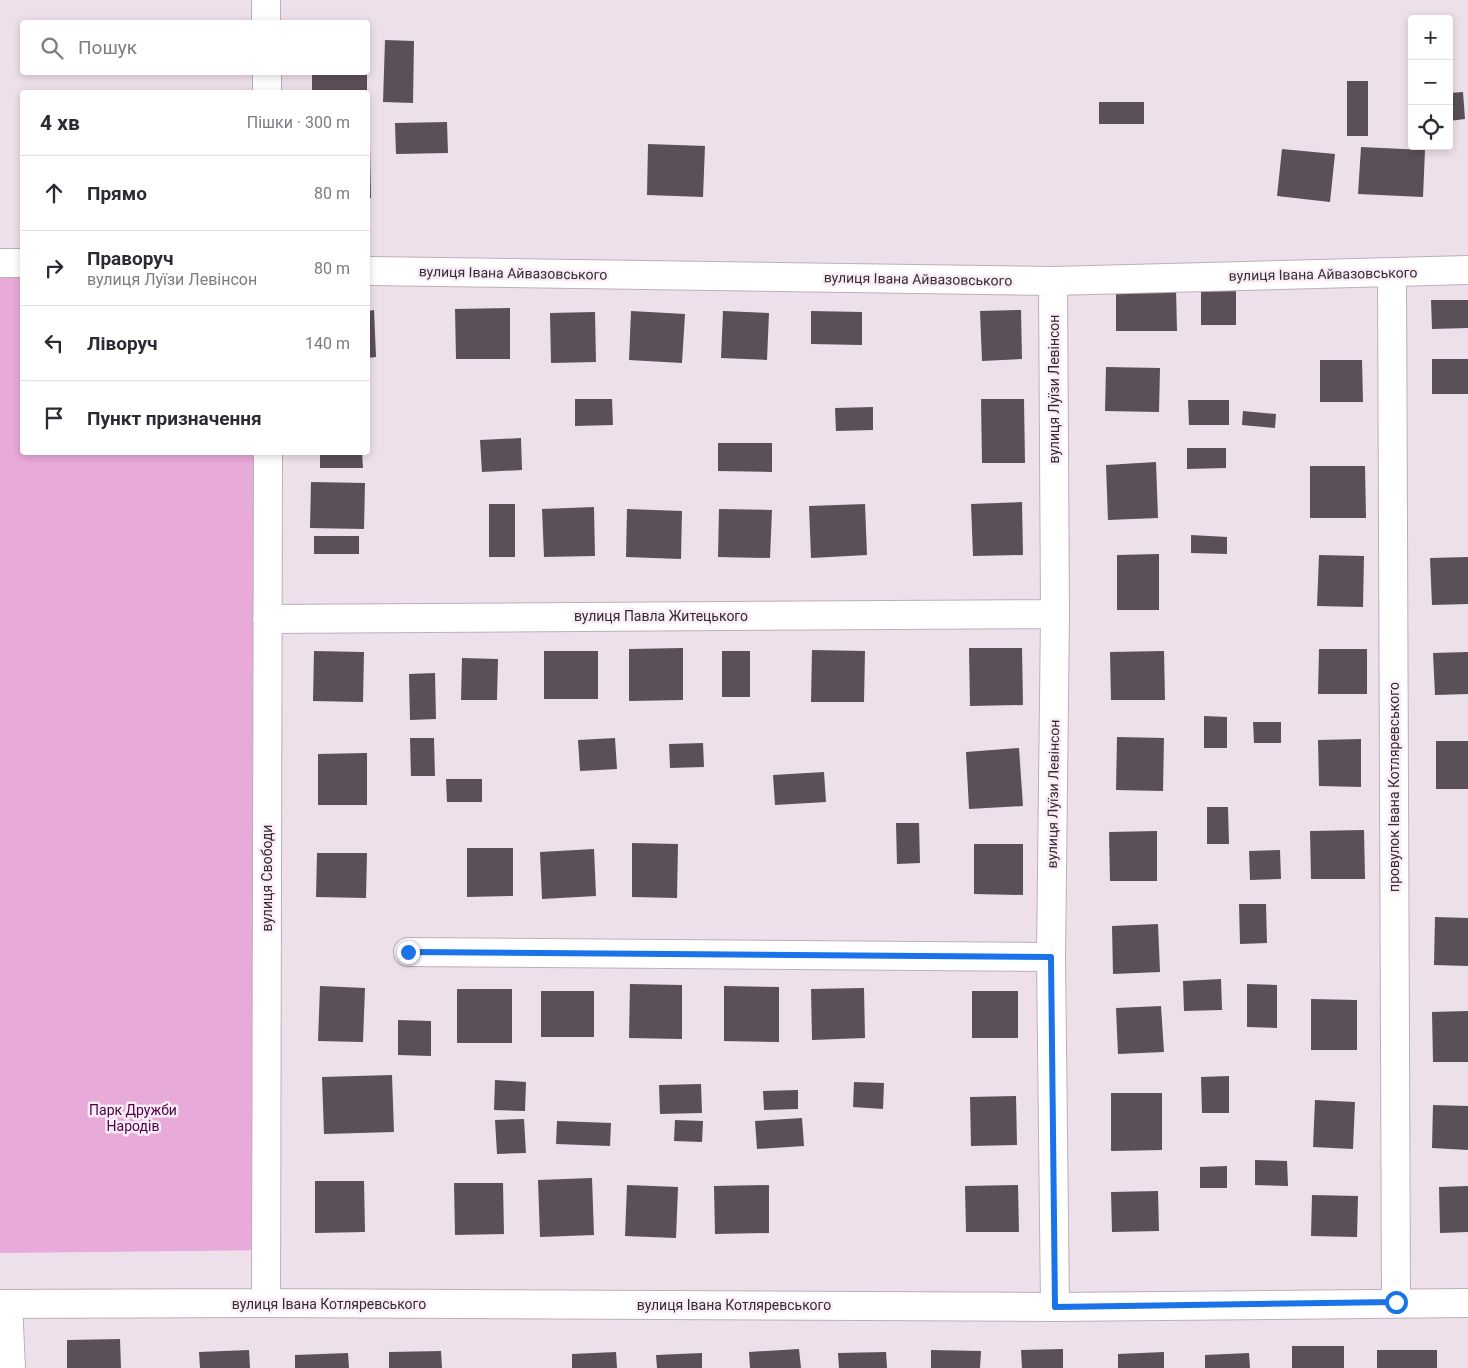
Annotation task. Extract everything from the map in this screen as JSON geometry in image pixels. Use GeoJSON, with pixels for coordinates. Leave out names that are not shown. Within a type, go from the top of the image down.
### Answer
{"type":"FeatureCollection","features":[{"type":"Feature","properties":{"kind":"street"},"geometry":{"type":"LineString","coordinates":[[266,0],[266,20]]}},
{"type":"Feature","properties":{"kind":"street"},"geometry":{"type":"LineString","coordinates":[[266,75],[267,90]]}},
{"type":"Feature","properties":{"kind":"street"},"geometry":{"type":"LineString","coordinates":[[0,263],[20,263]]}},
{"type":"Feature","properties":{"kind":"street","name":"вулиця Івана Айвазовського"},"geometry":{"type":"LineString","coordinates":[[370,271],[1053,280],[1468,270]]}},
{"type":"Feature","properties":{"kind":"street","name":"провулок Івана Котляревського"},"geometry":{"type":"LineString","coordinates":[[1392,272],[1396,1302]]}},
{"type":"Feature","properties":{"kind":"street","name":"вулиця Луїзи Левінсон"},"geometry":{"type":"LineString","coordinates":[[1053,280],[1055,614],[1051,957],[1055,1307]]}},
{"type":"Feature","properties":{"kind":"street","name":"вулиця Свободи"},"geometry":{"type":"LineString","coordinates":[[266,1303],[268,455]]}},
{"type":"Feature","properties":{"kind":"street","name":"вулиця Павла Житецького"},"geometry":{"type":"LineString","coordinates":[[267,619],[1055,614]]}},
{"type":"Feature","properties":{"kind":"street"},"geometry":{"type":"LineString","coordinates":[[408,952],[1051,957]]}},
{"type":"Feature","properties":{"kind":"street","name":"вулиця Івана Котляревського"},"geometry":{"type":"LineString","coordinates":[[4,1304],[266,1303],[1055,1307],[1396,1302],[1468,1303]]}},
{"type":"Feature","properties":{"kind":"street"},"geometry":{"type":"LineString","coordinates":[[4,1304],[11,1368]]}},
{"type":"Feature","properties":{"kind":"green space","name":"Парк Дружби Народів"},"geometry":{"type":"Polygon","coordinates":[[[0,276],[20,276],[20,455],[262,455],[268,1250],[0,1253],[0,276]]]}},
{"type":"Feature","properties":{"kind":"building"},"geometry":{"type":"Polygon","coordinates":[[[385,40],[414,41],[413,103],[383,102],[385,40]]]}},
{"type":"Feature","properties":{"kind":"building"},"geometry":{"type":"Polygon","coordinates":[[[312,75],[367,75],[367,90],[312,90],[312,75]]]}},
{"type":"Feature","properties":{"kind":"building"},"geometry":{"type":"Polygon","coordinates":[[[1347,81],[1368,81],[1368,136],[1347,136],[1347,81]]]}},
{"type":"Feature","properties":{"kind":"building"},"geometry":{"type":"Polygon","coordinates":[[[1463,92],[1465,119],[1453,120],[1453,93],[1463,92]]]}},
{"type":"Feature","properties":{"kind":"building"},"geometry":{"type":"Polygon","coordinates":[[[1099,102],[1144,102],[1144,124],[1099,124],[1099,102]]]}},
{"type":"Feature","properties":{"kind":"building"},"geometry":{"type":"Polygon","coordinates":[[[447,122],[448,153],[396,154],[395,123],[447,122]]]}},
{"type":"Feature","properties":{"kind":"building"},"geometry":{"type":"Polygon","coordinates":[[[648,144],[705,146],[703,197],[647,195],[648,144]]]}},
{"type":"Feature","properties":{"kind":"building"},"geometry":{"type":"Polygon","coordinates":[[[370,145],[371,198],[370,198],[370,145]]]}},
{"type":"Feature","properties":{"kind":"building"},"geometry":{"type":"Polygon","coordinates":[[[1361,147],[1425,150],[1423,197],[1358,194],[1361,147]]]}},
{"type":"Feature","properties":{"kind":"building"},"geometry":{"type":"Polygon","coordinates":[[[1282,149],[1335,154],[1330,202],[1277,196],[1282,149]]]}},
{"type":"Feature","properties":{"kind":"building"},"geometry":{"type":"Polygon","coordinates":[[[1236,281],[1236,325],[1201,325],[1201,282],[1236,281]]]}},
{"type":"Feature","properties":{"kind":"building"},"geometry":{"type":"Polygon","coordinates":[[[1116,288],[1176,288],[1177,331],[1116,331],[1116,288]]]}},
{"type":"Feature","properties":{"kind":"building"},"geometry":{"type":"Polygon","coordinates":[[[1431,300],[1468,300],[1468,328],[1432,329],[1431,300]]]}},
{"type":"Feature","properties":{"kind":"building"},"geometry":{"type":"Polygon","coordinates":[[[510,308],[510,359],[456,359],[455,309],[510,308]]]}},
{"type":"Feature","properties":{"kind":"building"},"geometry":{"type":"Polygon","coordinates":[[[374,310],[376,357],[370,358],[370,311],[374,310]]]}},
{"type":"Feature","properties":{"kind":"building"},"geometry":{"type":"Polygon","coordinates":[[[1021,310],[1022,359],[982,361],[980,311],[1021,310]]]}},
{"type":"Feature","properties":{"kind":"building"},"geometry":{"type":"Polygon","coordinates":[[[631,311],[685,314],[682,363],[629,360],[631,311]]]}},
{"type":"Feature","properties":{"kind":"building"},"geometry":{"type":"Polygon","coordinates":[[[723,311],[769,313],[767,360],[721,358],[723,311]]]}},
{"type":"Feature","properties":{"kind":"building"},"geometry":{"type":"Polygon","coordinates":[[[811,311],[862,312],[862,345],[811,344],[811,311]]]}},
{"type":"Feature","properties":{"kind":"building"},"geometry":{"type":"Polygon","coordinates":[[[595,312],[596,362],[551,363],[550,313],[595,312]]]}},
{"type":"Feature","properties":{"kind":"building"},"geometry":{"type":"Polygon","coordinates":[[[1432,359],[1468,359],[1468,394],[1432,394],[1432,359]]]}},
{"type":"Feature","properties":{"kind":"building"},"geometry":{"type":"Polygon","coordinates":[[[1320,360],[1362,360],[1363,402],[1320,402],[1320,360]]]}},
{"type":"Feature","properties":{"kind":"building"},"geometry":{"type":"Polygon","coordinates":[[[1106,367],[1160,368],[1159,412],[1105,411],[1106,367]]]}},
{"type":"Feature","properties":{"kind":"building"},"geometry":{"type":"Polygon","coordinates":[[[575,399],[612,399],[613,425],[575,426],[575,399]]]}},
{"type":"Feature","properties":{"kind":"building"},"geometry":{"type":"Polygon","coordinates":[[[981,399],[1024,399],[1025,463],[982,463],[981,399]]]}},
{"type":"Feature","properties":{"kind":"building"},"geometry":{"type":"Polygon","coordinates":[[[1188,400],[1229,400],[1229,425],[1189,425],[1188,400]]]}},
{"type":"Feature","properties":{"kind":"building"},"geometry":{"type":"Polygon","coordinates":[[[873,407],[873,430],[836,431],[835,408],[873,407]]]}},
{"type":"Feature","properties":{"kind":"building"},"geometry":{"type":"Polygon","coordinates":[[[1243,411],[1276,414],[1275,428],[1242,425],[1243,411]]]}},
{"type":"Feature","properties":{"kind":"building"},"geometry":{"type":"Polygon","coordinates":[[[521,438],[522,470],[482,472],[480,440],[521,438]]]}},
{"type":"Feature","properties":{"kind":"building"},"geometry":{"type":"Polygon","coordinates":[[[718,443],[772,443],[772,472],[718,471],[718,443]]]}},
{"type":"Feature","properties":{"kind":"building"},"geometry":{"type":"Polygon","coordinates":[[[1187,448],[1226,448],[1226,468],[1187,469],[1187,448]]]}},
{"type":"Feature","properties":{"kind":"building"},"geometry":{"type":"Polygon","coordinates":[[[320,455],[362,455],[363,468],[320,468],[320,455]]]}},
{"type":"Feature","properties":{"kind":"building"},"geometry":{"type":"Polygon","coordinates":[[[1156,462],[1158,518],[1108,520],[1106,465],[1156,462]]]}},
{"type":"Feature","properties":{"kind":"building"},"geometry":{"type":"Polygon","coordinates":[[[1310,466],[1365,466],[1366,518],[1310,518],[1310,466]]]}},
{"type":"Feature","properties":{"kind":"building"},"geometry":{"type":"Polygon","coordinates":[[[311,482],[365,483],[364,529],[310,528],[311,482]]]}},
{"type":"Feature","properties":{"kind":"building"},"geometry":{"type":"Polygon","coordinates":[[[1022,502],[1023,555],[973,556],[971,504],[1022,502]]]}},
{"type":"Feature","properties":{"kind":"building"},"geometry":{"type":"Polygon","coordinates":[[[489,504],[515,504],[515,557],[489,557],[489,504]]]}},
{"type":"Feature","properties":{"kind":"building"},"geometry":{"type":"Polygon","coordinates":[[[865,504],[867,555],[811,558],[809,506],[865,504]]]}},
{"type":"Feature","properties":{"kind":"building"},"geometry":{"type":"Polygon","coordinates":[[[594,507],[595,556],[544,557],[542,509],[594,507]]]}},
{"type":"Feature","properties":{"kind":"building"},"geometry":{"type":"Polygon","coordinates":[[[627,509],[682,511],[681,559],[626,557],[627,509]]]}},
{"type":"Feature","properties":{"kind":"building"},"geometry":{"type":"Polygon","coordinates":[[[719,509],[772,510],[770,558],[718,557],[719,509]]]}},
{"type":"Feature","properties":{"kind":"building"},"geometry":{"type":"Polygon","coordinates":[[[1191,535],[1227,537],[1227,554],[1191,553],[1191,535]]]}},
{"type":"Feature","properties":{"kind":"building"},"geometry":{"type":"Polygon","coordinates":[[[314,536],[359,536],[359,554],[314,554],[314,536]]]}},
{"type":"Feature","properties":{"kind":"building"},"geometry":{"type":"Polygon","coordinates":[[[1159,554],[1159,610],[1117,610],[1117,555],[1159,554]]]}},
{"type":"Feature","properties":{"kind":"building"},"geometry":{"type":"Polygon","coordinates":[[[1319,555],[1364,556],[1363,607],[1317,606],[1319,555]]]}},
{"type":"Feature","properties":{"kind":"building"},"geometry":{"type":"Polygon","coordinates":[[[1468,557],[1468,604],[1432,605],[1430,558],[1468,557]]]}},
{"type":"Feature","properties":{"kind":"building"},"geometry":{"type":"Polygon","coordinates":[[[683,648],[683,700],[629,701],[629,649],[683,648]]]}},
{"type":"Feature","properties":{"kind":"building"},"geometry":{"type":"Polygon","coordinates":[[[969,648],[1022,648],[1023,705],[970,706],[969,648]]]}},
{"type":"Feature","properties":{"kind":"building"},"geometry":{"type":"Polygon","coordinates":[[[1319,649],[1367,649],[1367,694],[1318,694],[1319,649]]]}},
{"type":"Feature","properties":{"kind":"building"},"geometry":{"type":"Polygon","coordinates":[[[812,650],[865,651],[864,702],[811,702],[812,650]]]}},
{"type":"Feature","properties":{"kind":"building"},"geometry":{"type":"Polygon","coordinates":[[[314,651],[364,652],[363,702],[313,701],[314,651]]]}},
{"type":"Feature","properties":{"kind":"building"},"geometry":{"type":"Polygon","coordinates":[[[544,651],[598,651],[598,699],[544,699],[544,651]]]}},
{"type":"Feature","properties":{"kind":"building"},"geometry":{"type":"Polygon","coordinates":[[[722,651],[750,651],[750,697],[722,697],[722,651]]]}},
{"type":"Feature","properties":{"kind":"building"},"geometry":{"type":"Polygon","coordinates":[[[1164,651],[1165,700],[1111,700],[1110,652],[1164,651]]]}},
{"type":"Feature","properties":{"kind":"building"},"geometry":{"type":"Polygon","coordinates":[[[1468,652],[1468,694],[1435,695],[1433,653],[1468,652]]]}},
{"type":"Feature","properties":{"kind":"building"},"geometry":{"type":"Polygon","coordinates":[[[462,658],[498,659],[497,700],[461,700],[462,658]]]}},
{"type":"Feature","properties":{"kind":"building"},"geometry":{"type":"Polygon","coordinates":[[[435,673],[436,719],[410,720],[409,674],[435,673]]]}},
{"type":"Feature","properties":{"kind":"building"},"geometry":{"type":"Polygon","coordinates":[[[1204,716],[1227,717],[1227,748],[1204,748],[1204,716]]]}},
{"type":"Feature","properties":{"kind":"building"},"geometry":{"type":"Polygon","coordinates":[[[1253,722],[1281,722],[1281,743],[1254,743],[1253,722]]]}},
{"type":"Feature","properties":{"kind":"building"},"geometry":{"type":"Polygon","coordinates":[[[1117,737],[1164,738],[1163,791],[1116,790],[1117,737]]]}},
{"type":"Feature","properties":{"kind":"building"},"geometry":{"type":"Polygon","coordinates":[[[410,738],[434,738],[435,776],[411,776],[410,738]]]}},
{"type":"Feature","properties":{"kind":"building"},"geometry":{"type":"Polygon","coordinates":[[[615,738],[617,769],[580,771],[578,740],[615,738]]]}},
{"type":"Feature","properties":{"kind":"building"},"geometry":{"type":"Polygon","coordinates":[[[1361,739],[1361,787],[1319,786],[1318,740],[1361,739]]]}},
{"type":"Feature","properties":{"kind":"building"},"geometry":{"type":"Polygon","coordinates":[[[1436,741],[1468,741],[1468,789],[1436,789],[1436,741]]]}},
{"type":"Feature","properties":{"kind":"building"},"geometry":{"type":"Polygon","coordinates":[[[703,743],[704,767],[670,768],[669,744],[703,743]]]}},
{"type":"Feature","properties":{"kind":"building"},"geometry":{"type":"Polygon","coordinates":[[[1019,748],[1023,806],[969,809],[966,752],[1019,748]]]}},
{"type":"Feature","properties":{"kind":"building"},"geometry":{"type":"Polygon","coordinates":[[[367,753],[367,805],[318,805],[318,754],[367,753]]]}},
{"type":"Feature","properties":{"kind":"building"},"geometry":{"type":"Polygon","coordinates":[[[824,772],[826,802],[775,805],[773,775],[824,772]]]}},
{"type":"Feature","properties":{"kind":"building"},"geometry":{"type":"Polygon","coordinates":[[[446,779],[482,779],[482,802],[447,802],[446,779]]]}},
{"type":"Feature","properties":{"kind":"building"},"geometry":{"type":"Polygon","coordinates":[[[1207,807],[1228,807],[1229,844],[1207,844],[1207,807]]]}},
{"type":"Feature","properties":{"kind":"building"},"geometry":{"type":"Polygon","coordinates":[[[896,823],[919,823],[920,863],[897,864],[896,823]]]}},
{"type":"Feature","properties":{"kind":"building"},"geometry":{"type":"Polygon","coordinates":[[[1364,830],[1365,879],[1311,879],[1310,831],[1364,830]]]}},
{"type":"Feature","properties":{"kind":"building"},"geometry":{"type":"Polygon","coordinates":[[[1157,831],[1157,881],[1110,881],[1109,832],[1157,831]]]}},
{"type":"Feature","properties":{"kind":"building"},"geometry":{"type":"Polygon","coordinates":[[[632,843],[678,844],[677,898],[632,897],[632,843]]]}},
{"type":"Feature","properties":{"kind":"building"},"geometry":{"type":"Polygon","coordinates":[[[974,844],[1023,844],[1023,895],[974,894],[974,844]]]}},
{"type":"Feature","properties":{"kind":"building"},"geometry":{"type":"Polygon","coordinates":[[[467,848],[513,848],[513,896],[467,897],[467,848]]]}},
{"type":"Feature","properties":{"kind":"building"},"geometry":{"type":"Polygon","coordinates":[[[594,849],[596,896],[542,899],[540,852],[594,849]]]}},
{"type":"Feature","properties":{"kind":"building"},"geometry":{"type":"Polygon","coordinates":[[[1280,850],[1281,879],[1250,880],[1249,851],[1280,850]]]}},
{"type":"Feature","properties":{"kind":"building"},"geometry":{"type":"Polygon","coordinates":[[[317,853],[367,853],[366,898],[316,897],[317,853]]]}},
{"type":"Feature","properties":{"kind":"building"},"geometry":{"type":"Polygon","coordinates":[[[1239,904],[1266,904],[1267,943],[1240,944],[1239,904]]]}},
{"type":"Feature","properties":{"kind":"building"},"geometry":{"type":"Polygon","coordinates":[[[1435,917],[1468,918],[1468,966],[1434,965],[1435,917]]]}},
{"type":"Feature","properties":{"kind":"building"},"geometry":{"type":"Polygon","coordinates":[[[1158,924],[1160,972],[1113,974],[1112,926],[1158,924]]]}},
{"type":"Feature","properties":{"kind":"building"},"geometry":{"type":"Polygon","coordinates":[[[1221,979],[1222,1010],[1184,1011],[1183,981],[1221,979]]]}},
{"type":"Feature","properties":{"kind":"building"},"geometry":{"type":"Polygon","coordinates":[[[630,984],[682,985],[682,1039],[629,1038],[630,984]]]}},
{"type":"Feature","properties":{"kind":"building"},"geometry":{"type":"Polygon","coordinates":[[[1247,984],[1277,985],[1277,1028],[1247,1027],[1247,984]]]}},
{"type":"Feature","properties":{"kind":"building"},"geometry":{"type":"Polygon","coordinates":[[[320,986],[365,988],[363,1042],[318,1041],[320,986]]]}},
{"type":"Feature","properties":{"kind":"building"},"geometry":{"type":"Polygon","coordinates":[[[724,986],[779,987],[779,1042],[724,1041],[724,986]]]}},
{"type":"Feature","properties":{"kind":"building"},"geometry":{"type":"Polygon","coordinates":[[[864,988],[865,1038],[812,1040],[811,989],[864,988]]]}},
{"type":"Feature","properties":{"kind":"building"},"geometry":{"type":"Polygon","coordinates":[[[457,989],[512,989],[512,1043],[457,1043],[457,989]]]}},
{"type":"Feature","properties":{"kind":"building"},"geometry":{"type":"Polygon","coordinates":[[[541,991],[594,991],[594,1037],[541,1037],[541,991]]]}},
{"type":"Feature","properties":{"kind":"building"},"geometry":{"type":"Polygon","coordinates":[[[972,991],[1018,991],[1018,1038],[972,1038],[972,991]]]}},
{"type":"Feature","properties":{"kind":"building"},"geometry":{"type":"Polygon","coordinates":[[[1311,999],[1357,1000],[1357,1050],[1311,1050],[1311,999]]]}},
{"type":"Feature","properties":{"kind":"building"},"geometry":{"type":"Polygon","coordinates":[[[1161,1006],[1164,1052],[1118,1054],[1116,1008],[1161,1006]]]}},
{"type":"Feature","properties":{"kind":"building"},"geometry":{"type":"Polygon","coordinates":[[[1468,1011],[1468,1062],[1433,1062],[1432,1012],[1468,1011]]]}},
{"type":"Feature","properties":{"kind":"building"},"geometry":{"type":"Polygon","coordinates":[[[398,1020],[431,1021],[431,1056],[398,1055],[398,1020]]]}},
{"type":"Feature","properties":{"kind":"building"},"geometry":{"type":"Polygon","coordinates":[[[392,1075],[394,1132],[324,1134],[322,1077],[392,1075]]]}},
{"type":"Feature","properties":{"kind":"building"},"geometry":{"type":"Polygon","coordinates":[[[1229,1076],[1229,1113],[1202,1113],[1201,1077],[1229,1076]]]}},
{"type":"Feature","properties":{"kind":"building"},"geometry":{"type":"Polygon","coordinates":[[[495,1080],[526,1082],[525,1111],[494,1110],[495,1080]]]}},
{"type":"Feature","properties":{"kind":"building"},"geometry":{"type":"Polygon","coordinates":[[[854,1082],[884,1083],[883,1109],[853,1107],[854,1082]]]}},
{"type":"Feature","properties":{"kind":"building"},"geometry":{"type":"Polygon","coordinates":[[[701,1084],[702,1113],[660,1114],[659,1085],[701,1084]]]}},
{"type":"Feature","properties":{"kind":"building"},"geometry":{"type":"Polygon","coordinates":[[[798,1090],[798,1109],[764,1110],[763,1091],[798,1090]]]}},
{"type":"Feature","properties":{"kind":"building"},"geometry":{"type":"Polygon","coordinates":[[[1111,1093],[1162,1093],[1162,1150],[1111,1151],[1111,1093]]]}},
{"type":"Feature","properties":{"kind":"building"},"geometry":{"type":"Polygon","coordinates":[[[1016,1096],[1017,1145],[971,1146],[970,1097],[1016,1096]]]}},
{"type":"Feature","properties":{"kind":"building"},"geometry":{"type":"Polygon","coordinates":[[[1315,1100],[1355,1102],[1353,1149],[1313,1147],[1315,1100]]]}},
{"type":"Feature","properties":{"kind":"building"},"geometry":{"type":"Polygon","coordinates":[[[1433,1105],[1468,1106],[1468,1150],[1432,1148],[1433,1105]]]}},
{"type":"Feature","properties":{"kind":"building"},"geometry":{"type":"Polygon","coordinates":[[[802,1118],[804,1146],[757,1149],[755,1121],[802,1118]]]}},
{"type":"Feature","properties":{"kind":"building"},"geometry":{"type":"Polygon","coordinates":[[[524,1119],[526,1153],[497,1154],[495,1120],[524,1119]]]}},
{"type":"Feature","properties":{"kind":"building"},"geometry":{"type":"Polygon","coordinates":[[[675,1120],[703,1121],[702,1142],[674,1141],[675,1120]]]}},
{"type":"Feature","properties":{"kind":"building"},"geometry":{"type":"Polygon","coordinates":[[[557,1121],[611,1123],[610,1146],[556,1144],[557,1121]]]}},
{"type":"Feature","properties":{"kind":"building"},"geometry":{"type":"Polygon","coordinates":[[[1255,1160],[1287,1161],[1288,1186],[1255,1185],[1255,1160]]]}},
{"type":"Feature","properties":{"kind":"building"},"geometry":{"type":"Polygon","coordinates":[[[1227,1166],[1227,1188],[1200,1188],[1200,1167],[1227,1166]]]}},
{"type":"Feature","properties":{"kind":"building"},"geometry":{"type":"Polygon","coordinates":[[[592,1178],[594,1235],[540,1237],[538,1180],[592,1178]]]}},
{"type":"Feature","properties":{"kind":"building"},"geometry":{"type":"Polygon","coordinates":[[[315,1181],[364,1181],[365,1232],[315,1233],[315,1181]]]}},
{"type":"Feature","properties":{"kind":"building"},"geometry":{"type":"Polygon","coordinates":[[[454,1183],[503,1183],[504,1234],[455,1235],[454,1183]]]}},
{"type":"Feature","properties":{"kind":"building"},"geometry":{"type":"Polygon","coordinates":[[[627,1185],[678,1187],[676,1238],[625,1236],[627,1185]]]}},
{"type":"Feature","properties":{"kind":"building"},"geometry":{"type":"Polygon","coordinates":[[[769,1185],[769,1233],[715,1234],[714,1186],[769,1185]]]}},
{"type":"Feature","properties":{"kind":"building"},"geometry":{"type":"Polygon","coordinates":[[[1018,1185],[1019,1232],[966,1232],[965,1186],[1018,1185]]]}},
{"type":"Feature","properties":{"kind":"building"},"geometry":{"type":"Polygon","coordinates":[[[1468,1186],[1468,1232],[1440,1233],[1439,1187],[1468,1186]]]}},
{"type":"Feature","properties":{"kind":"building"},"geometry":{"type":"Polygon","coordinates":[[[1158,1191],[1159,1231],[1112,1232],[1111,1192],[1158,1191]]]}},
{"type":"Feature","properties":{"kind":"building"},"geometry":{"type":"Polygon","coordinates":[[[1312,1195],[1358,1196],[1357,1237],[1311,1236],[1312,1195]]]}},
{"type":"Feature","properties":{"kind":"building"},"geometry":{"type":"Polygon","coordinates":[[[120,1339],[121,1368],[67,1368],[67,1340],[120,1339]]]}},
{"type":"Feature","properties":{"kind":"building"},"geometry":{"type":"Polygon","coordinates":[[[1292,1346],[1344,1346],[1344,1368],[1292,1368],[1292,1346]]]}},
{"type":"Feature","properties":{"kind":"building"},"geometry":{"type":"Polygon","coordinates":[[[799,1349],[801,1368],[750,1368],[749,1352],[799,1349]]]}},
{"type":"Feature","properties":{"kind":"building"},"geometry":{"type":"Polygon","coordinates":[[[1063,1349],[1063,1368],[1022,1368],[1021,1350],[1063,1349]]]}},
{"type":"Feature","properties":{"kind":"building"},"geometry":{"type":"Polygon","coordinates":[[[249,1350],[250,1368],[200,1368],[199,1352],[249,1350]]]}},
{"type":"Feature","properties":{"kind":"building"},"geometry":{"type":"Polygon","coordinates":[[[931,1350],[981,1351],[980,1368],[931,1368],[931,1350]]]}},
{"type":"Feature","properties":{"kind":"building"},"geometry":{"type":"Polygon","coordinates":[[[1377,1350],[1437,1350],[1437,1368],[1377,1368],[1377,1350]]]}},
{"type":"Feature","properties":{"kind":"building"},"geometry":{"type":"Polygon","coordinates":[[[441,1351],[442,1368],[389,1368],[389,1352],[441,1351]]]}},
{"type":"Feature","properties":{"kind":"building"},"geometry":{"type":"Polygon","coordinates":[[[616,1352],[617,1368],[572,1368],[572,1354],[616,1352]]]}},
{"type":"Feature","properties":{"kind":"building"},"geometry":{"type":"Polygon","coordinates":[[[886,1352],[887,1368],[839,1368],[838,1353],[886,1352]]]}},
{"type":"Feature","properties":{"kind":"building"},"geometry":{"type":"Polygon","coordinates":[[[1164,1352],[1164,1368],[1118,1368],[1118,1354],[1164,1352]]]}},
{"type":"Feature","properties":{"kind":"building"},"geometry":{"type":"Polygon","coordinates":[[[348,1353],[349,1368],[295,1368],[295,1355],[348,1353]]]}},
{"type":"Feature","properties":{"kind":"building"},"geometry":{"type":"Polygon","coordinates":[[[702,1353],[702,1368],[657,1368],[656,1355],[702,1353]]]}},
{"type":"Feature","properties":{"kind":"building"},"geometry":{"type":"Polygon","coordinates":[[[1249,1353],[1250,1368],[1205,1368],[1205,1355],[1249,1353]]]}},
{"type":"Feature","properties":{"kind":"route"},"geometry":{"type":"LineString","coordinates":[[408,952],[1051,957],[1055,1307],[1396,1302]]}}]}
